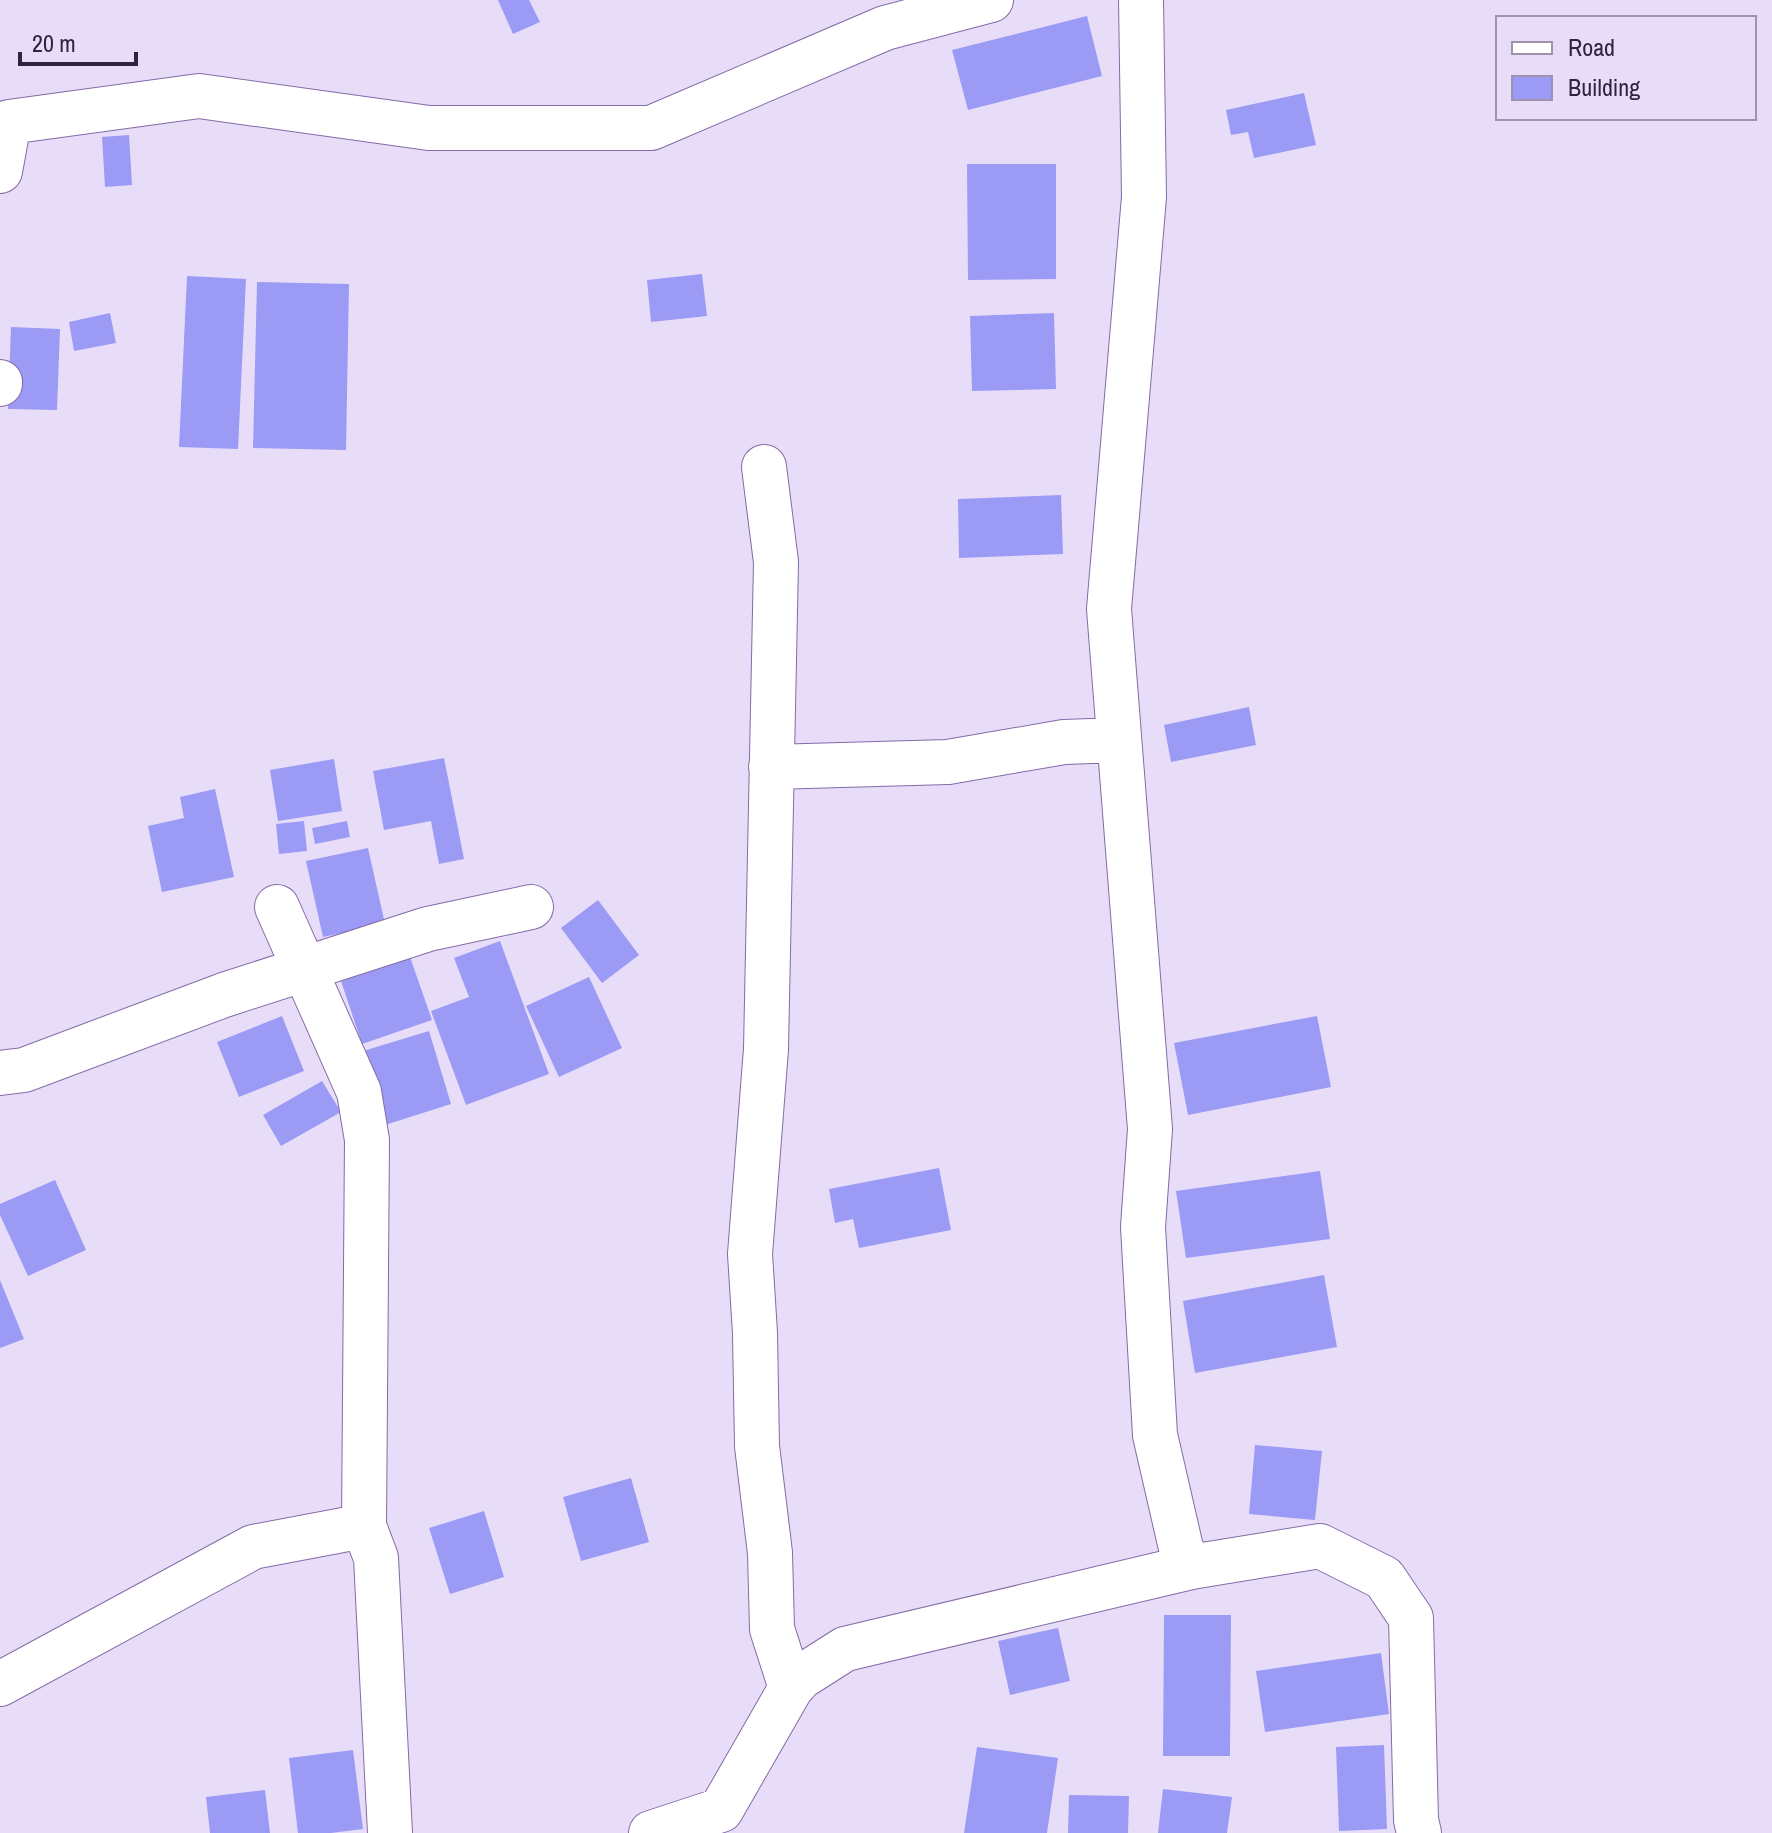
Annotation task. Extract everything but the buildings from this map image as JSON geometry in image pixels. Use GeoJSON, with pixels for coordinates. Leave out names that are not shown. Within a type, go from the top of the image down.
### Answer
{"type":"FeatureCollection","features":[{"type":"Feature","properties":{"kind":"street"},"geometry":{"type":"LineString","coordinates":[[0,171],[9,122],[199,96],[429,128],[651,128],[885,28],[991,0]]}},
{"type":"Feature","properties":{"kind":"street"},"geometry":{"type":"LineString","coordinates":[[1141,0],[1144,197],[1109,609],[1150,1129],[1143,1227],[1155,1435],[1181,1548],[1191,1567]]}},
{"type":"Feature","properties":{"kind":"street"},"geometry":{"type":"LineString","coordinates":[[764,467],[776,562],[766,1049],[750,1254],[757,1446],[770,1553],[772,1629],[791,1688]]}},
{"type":"Feature","properties":{"kind":"street"},"geometry":{"type":"LineString","coordinates":[[771,767],[948,762],[1064,742],[1119,740]]}},
{"type":"Feature","properties":{"kind":"street"},"geometry":{"type":"LineString","coordinates":[[277,907],[359,1092],[367,1140],[364,1526],[376,1558],[390,1833]]}},
{"type":"Feature","properties":{"kind":"street"},"geometry":{"type":"LineString","coordinates":[[0,1073],[24,1070],[224,995],[428,929],[531,907]]}},
{"type":"Feature","properties":{"kind":"street"},"geometry":{"type":"LineString","coordinates":[[0,1684],[253,1547],[364,1526]]}},
{"type":"Feature","properties":{"kind":"street"},"geometry":{"type":"LineString","coordinates":[[651,1833],[721,1810],[791,1688],[801,1677],[845,1649],[1191,1567],[1320,1546],[1384,1578],[1411,1618],[1416,1820],[1419,1833]]}}]}
